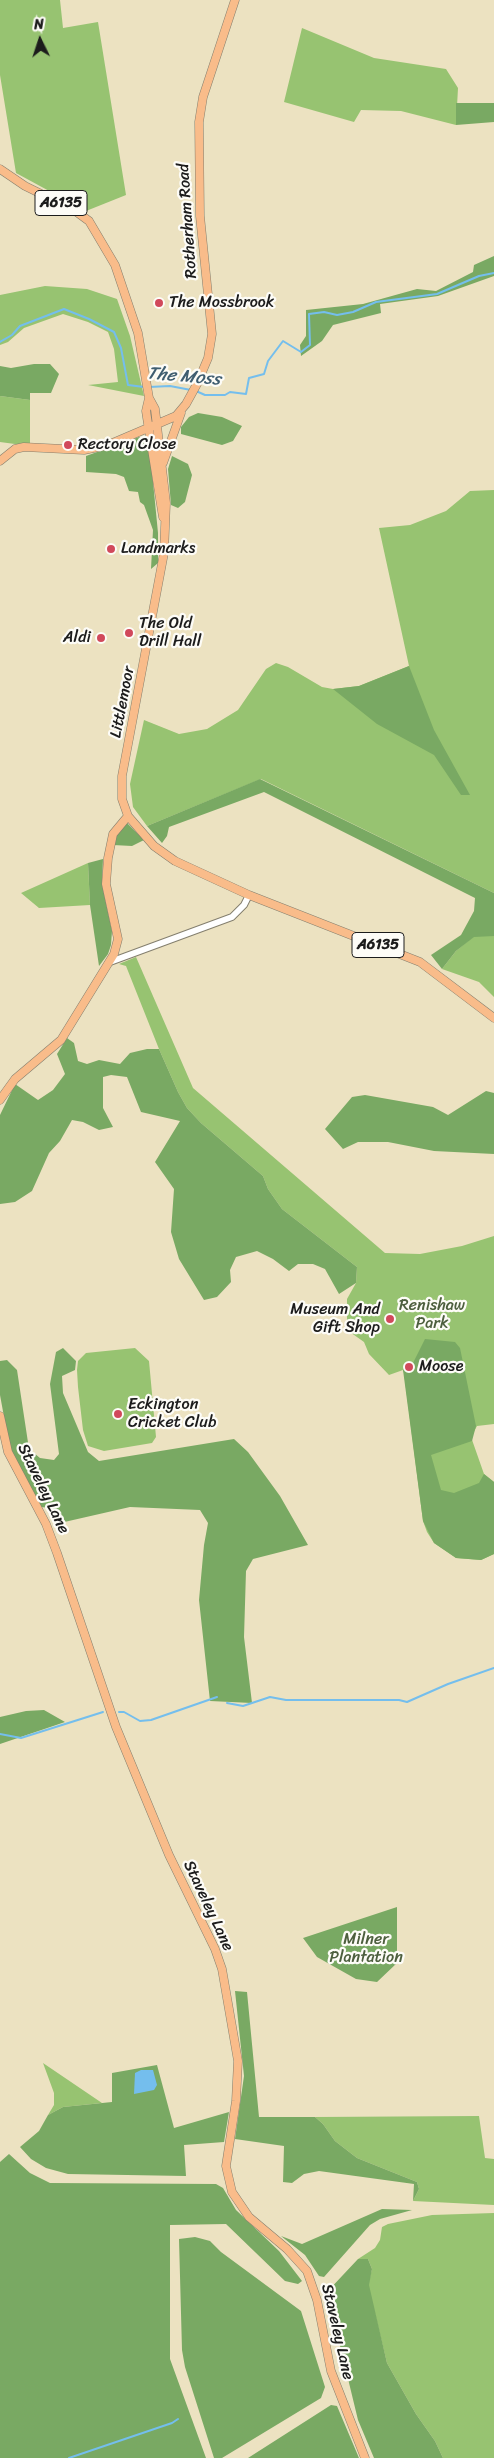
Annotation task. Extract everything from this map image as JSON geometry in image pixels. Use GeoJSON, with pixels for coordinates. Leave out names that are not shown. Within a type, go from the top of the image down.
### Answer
{"type":"FeatureCollection","features":[{"type":"Feature","properties":{"kind":"main road","name":"Rotherham Road"},"geometry":{"type":"LineString","coordinates":[[0,461],[14,449],[24,447],[84,450],[108,445],[176,416],[183,408],[206,363],[212,334],[200,216],[198,122],[203,98],[235,0]]}},
{"type":"Feature","properties":{"kind":"main road","name":"A6135"},"geometry":{"type":"LineString","coordinates":[[0,169],[25,186],[74,210],[89,221],[100,237],[115,265],[131,307],[140,340],[152,414],[148,428]]}},
{"type":"Feature","properties":{"kind":"main road","name":"A6135"},"geometry":{"type":"LineString","coordinates":[[148,398],[155,409],[157,424],[154,431],[154,456]]}},
{"type":"Feature","properties":{"kind":"main road"},"geometry":{"type":"LineString","coordinates":[[162,465],[183,408]]}},
{"type":"Feature","properties":{"kind":"main road","name":"Littlemoor"},"geometry":{"type":"LineString","coordinates":[[128,816],[122,799],[122,776],[164,553],[166,503],[157,424]]}},
{"type":"Feature","properties":{"kind":"main road","name":"Littlemoor"},"geometry":{"type":"LineString","coordinates":[[148,428],[154,456],[159,503],[164,520]]}},
{"type":"Feature","properties":{"kind":"main road"},"geometry":{"type":"LineString","coordinates":[[0,1100],[14,1078],[61,1040],[98,978],[110,962],[118,939],[106,884],[108,858],[113,834],[128,816]]}},
{"type":"Feature","properties":{"kind":"main road","name":"A6135"},"geometry":{"type":"LineString","coordinates":[[128,816],[154,846],[174,861],[249,895],[420,962],[494,1018]]}},
{"type":"Feature","properties":{"kind":"main road","name":"Staveley Lane"},"geometry":{"type":"LineString","coordinates":[[0,1416],[8,1452],[46,1524],[58,1553],[116,1727],[169,1855],[215,1949],[222,1969],[238,2061],[236,2101],[226,2166],[232,2192],[249,2217],[287,2249],[307,2271],[317,2300],[331,2371],[365,2458]]}},
{"type":"Feature","properties":{"kind":"street"},"geometry":{"type":"LineString","coordinates":[[110,962],[225,920],[238,912],[249,895]]}},
{"type":"Feature","properties":{"kind":"green space"},"geometry":{"type":"Polygon","coordinates":[[[0,0],[60,0],[63,28],[98,22],[126,195],[86,211],[16,173],[0,75],[0,0]]]}},
{"type":"Feature","properties":{"kind":"green space"},"geometry":{"type":"Polygon","coordinates":[[[302,28],[374,58],[446,69],[458,88],[456,125],[401,111],[361,110],[354,122],[284,102],[302,28]]]}},
{"type":"Feature","properties":{"kind":"green space"},"geometry":{"type":"Polygon","coordinates":[[[456,103],[494,103],[494,122],[456,125],[456,103]]]}},
{"type":"Feature","properties":{"kind":"green space"},"geometry":{"type":"Polygon","coordinates":[[[494,256],[494,276],[438,296],[380,304],[381,313],[333,325],[322,341],[301,356],[300,345],[306,336],[306,310],[363,304],[417,289],[436,291],[473,272],[474,265],[494,256]]]}},
{"type":"Feature","properties":{"kind":"green space"},"geometry":{"type":"Polygon","coordinates":[[[45,286],[87,289],[117,299],[130,336],[144,396],[88,385],[118,382],[114,349],[108,332],[88,322],[63,314],[24,328],[8,342],[0,345],[0,295],[45,286]]]}},
{"type":"Feature","properties":{"kind":"green space"},"geometry":{"type":"Polygon","coordinates":[[[34,364],[50,364],[59,374],[51,393],[30,393],[30,400],[0,396],[0,366],[11,368],[34,364]]]}},
{"type":"Feature","properties":{"kind":"green space"},"geometry":{"type":"Polygon","coordinates":[[[0,396],[30,400],[30,446],[0,442],[0,396]]]}},
{"type":"Feature","properties":{"kind":"green space"},"geometry":{"type":"Polygon","coordinates":[[[198,413],[222,417],[242,426],[233,441],[222,445],[181,434],[181,427],[189,417],[198,413]]]}},
{"type":"Feature","properties":{"kind":"green space"},"geometry":{"type":"Polygon","coordinates":[[[139,437],[149,441],[158,533],[158,563],[151,569],[153,530],[144,505],[140,502],[138,492],[129,491],[124,477],[116,474],[86,472],[86,456],[139,437]]]}},
{"type":"Feature","properties":{"kind":"green space"},"geometry":{"type":"Polygon","coordinates":[[[172,456],[188,464],[192,475],[185,502],[178,508],[171,505],[168,469],[172,456]]]}},
{"type":"Feature","properties":{"kind":"green space"},"geometry":{"type":"Polygon","coordinates":[[[494,490],[494,893],[261,779],[147,826],[133,807],[130,784],[144,720],[179,734],[207,729],[238,710],[266,669],[276,663],[288,667],[322,687],[333,689],[359,686],[409,666],[379,528],[410,525],[446,511],[470,491],[494,490]]]}},
{"type":"Feature","properties":{"kind":"green space"},"geometry":{"type":"Polygon","coordinates":[[[409,666],[434,730],[470,795],[461,795],[434,755],[377,724],[333,689],[359,686],[409,666]]]}},
{"type":"Feature","properties":{"kind":"green space"},"geometry":{"type":"Polygon","coordinates":[[[260,779],[494,893],[494,936],[474,937],[456,951],[442,969],[431,955],[461,935],[474,911],[475,898],[264,792],[169,827],[167,836],[162,843],[147,826],[260,779]]]}},
{"type":"Feature","properties":{"kind":"green space"},"geometry":{"type":"Polygon","coordinates":[[[127,823],[144,840],[132,846],[113,845],[117,834],[127,823]]]}},
{"type":"Feature","properties":{"kind":"green space"},"geometry":{"type":"Polygon","coordinates":[[[103,859],[102,884],[112,931],[108,954],[99,966],[90,905],[88,863],[103,859]]]}},
{"type":"Feature","properties":{"kind":"green space"},"geometry":{"type":"Polygon","coordinates":[[[88,863],[90,905],[39,908],[21,893],[88,863]]]}},
{"type":"Feature","properties":{"kind":"green space"},"geometry":{"type":"Polygon","coordinates":[[[474,936],[494,936],[494,997],[479,982],[442,969],[456,951],[474,936]]]}},
{"type":"Feature","properties":{"kind":"green space","name":"Renishaw Park"},"geometry":{"type":"Polygon","coordinates":[[[136,957],[193,1088],[385,1253],[420,1254],[462,1246],[494,1236],[494,1424],[477,1426],[471,1437],[484,1474],[494,1482],[494,1554],[481,1560],[456,1558],[434,1543],[427,1532],[423,1521],[403,1370],[389,1375],[369,1354],[364,1342],[347,1330],[347,1299],[356,1283],[357,1267],[282,1209],[268,1189],[263,1176],[201,1123],[187,1108],[159,1049],[126,966],[119,964],[136,957]]]}},
{"type":"Feature","properties":{"kind":"green space"},"geometry":{"type":"Polygon","coordinates":[[[67,1038],[74,1043],[78,1061],[87,1064],[99,1060],[120,1064],[130,1053],[147,1049],[159,1049],[187,1108],[201,1123],[263,1176],[268,1189],[282,1209],[357,1267],[356,1283],[339,1294],[325,1269],[313,1264],[298,1264],[289,1271],[273,1259],[257,1251],[236,1257],[230,1270],[231,1282],[217,1297],[204,1300],[179,1259],[171,1232],[174,1189],[155,1162],[180,1121],[141,1112],[127,1077],[111,1075],[103,1077],[103,1108],[113,1127],[99,1130],[83,1122],[72,1120],[60,1141],[49,1153],[32,1191],[15,1202],[0,1204],[0,1115],[15,1084],[38,1100],[53,1090],[65,1074],[57,1054],[67,1038]]]}},
{"type":"Feature","properties":{"kind":"green space"},"geometry":{"type":"Polygon","coordinates":[[[486,1091],[494,1093],[494,1154],[434,1151],[388,1142],[358,1142],[343,1149],[325,1129],[352,1097],[365,1095],[433,1107],[448,1115],[486,1091]]]}},
{"type":"Feature","properties":{"kind":"green space"},"geometry":{"type":"Polygon","coordinates":[[[425,1339],[455,1342],[460,1348],[476,1426],[472,1441],[431,1455],[441,1490],[454,1493],[479,1483],[484,1474],[494,1482],[494,1554],[481,1560],[456,1558],[434,1543],[423,1521],[403,1370],[413,1363],[425,1339]]]}},
{"type":"Feature","properties":{"kind":"green space"},"geometry":{"type":"Polygon","coordinates":[[[63,1348],[76,1361],[75,1370],[62,1376],[63,1393],[88,1452],[99,1461],[234,1439],[248,1452],[280,1496],[308,1545],[253,1559],[246,1571],[244,1637],[252,1703],[210,1701],[199,1600],[208,1523],[200,1510],[130,1507],[60,1523],[52,1508],[40,1507],[16,1465],[9,1444],[0,1395],[0,1361],[7,1360],[17,1370],[29,1449],[40,1458],[54,1460],[59,1454],[50,1384],[56,1352],[63,1348]]]}},
{"type":"Feature","properties":{"kind":"green space","name":"Eckington Cricket Club"},"geometry":{"type":"Polygon","coordinates":[[[135,1348],[149,1361],[156,1437],[152,1443],[104,1451],[88,1446],[83,1430],[78,1387],[78,1361],[86,1353],[135,1348]]]}},
{"type":"Feature","properties":{"kind":"green space"},"geometry":{"type":"Polygon","coordinates":[[[44,1710],[65,1722],[0,1744],[0,1717],[26,1711],[44,1710]]]}},
{"type":"Feature","properties":{"kind":"green space","name":"Milner Plantation"},"geometry":{"type":"Polygon","coordinates":[[[397,1907],[397,1963],[377,1982],[356,1979],[317,1957],[303,1938],[397,1907]]]}},
{"type":"Feature","properties":{"kind":"green space"},"geometry":{"type":"Polygon","coordinates":[[[235,1991],[247,1992],[259,2117],[315,2117],[323,2124],[335,2141],[357,2158],[417,2182],[419,2189],[413,2201],[414,2184],[319,2171],[304,2174],[292,2183],[283,2182],[284,2146],[235,2139],[244,2076],[235,1991]]]}},
{"type":"Feature","properties":{"kind":"green space"},"geometry":{"type":"Polygon","coordinates":[[[43,2063],[102,2103],[63,2107],[48,2115],[54,2105],[54,2093],[43,2063]]]}},
{"type":"Feature","properties":{"kind":"green space"},"geometry":{"type":"Polygon","coordinates":[[[157,2065],[174,2128],[229,2112],[224,2142],[184,2145],[186,2176],[68,2174],[46,2168],[31,2159],[20,2147],[39,2131],[48,2115],[63,2107],[112,2102],[112,2073],[157,2065]]]}},
{"type":"Feature","properties":{"kind":"green space"},"geometry":{"type":"Polygon","coordinates":[[[479,2116],[485,2158],[494,2159],[494,2205],[413,2201],[419,2189],[417,2182],[357,2158],[335,2141],[323,2124],[315,2117],[479,2116]]]}},
{"type":"Feature","properties":{"kind":"green space"},"geometry":{"type":"Polygon","coordinates":[[[9,2154],[30,2173],[50,2183],[216,2184],[223,2188],[236,2210],[279,2251],[302,2281],[298,2284],[285,2281],[226,2224],[170,2225],[170,2359],[206,2458],[0,2458],[0,2162],[9,2154]]]}},
{"type":"Feature","properties":{"kind":"green space"},"geometry":{"type":"Polygon","coordinates":[[[382,2209],[412,2210],[380,2219],[370,2225],[324,2277],[319,2276],[305,2255],[281,2236],[302,2244],[382,2209]]]}},
{"type":"Feature","properties":{"kind":"green space"},"geometry":{"type":"Polygon","coordinates":[[[494,2213],[494,2458],[443,2458],[435,2441],[416,2414],[387,2363],[368,2285],[372,2269],[368,2259],[358,2259],[375,2248],[380,2240],[382,2227],[388,2224],[432,2215],[494,2213]]]}},
{"type":"Feature","properties":{"kind":"green space"},"geometry":{"type":"Polygon","coordinates":[[[195,2237],[210,2241],[221,2252],[301,2311],[325,2387],[321,2398],[222,2458],[214,2458],[185,2367],[182,2350],[179,2239],[195,2237]]]}},
{"type":"Feature","properties":{"kind":"green space"},"geometry":{"type":"Polygon","coordinates":[[[358,2259],[368,2259],[372,2269],[369,2285],[387,2363],[416,2414],[435,2441],[443,2458],[374,2458],[358,2420],[327,2292],[358,2259]]]}},
{"type":"Feature","properties":{"kind":"green space"},"geometry":{"type":"Polygon","coordinates":[[[331,2405],[337,2406],[359,2458],[248,2458],[331,2405]]]}},
{"type":"Feature","properties":{"kind":"water"},"geometry":{"type":"Polygon","coordinates":[[[141,2070],[153,2070],[157,2085],[154,2090],[134,2094],[135,2073],[141,2070]]]}},
{"type":"Feature","properties":{"kind":"waterway","name":"The Moss"},"geometry":{"type":"LineString","coordinates":[[196,391],[205,395],[225,395],[230,392],[246,394],[249,378],[264,374],[268,361],[283,341],[301,352],[310,345],[309,314],[324,312],[337,315],[353,312],[376,302],[437,294],[479,276],[494,273]]}},
{"type":"Feature","properties":{"kind":"waterway","name":"The Moss"},"geometry":{"type":"LineString","coordinates":[[0,342],[12,335],[20,326],[64,309],[114,332],[121,348],[128,385],[144,387]]}},
{"type":"Feature","properties":{"kind":"waterway","name":"The Moss"},"geometry":{"type":"LineString","coordinates":[[149,387],[170,386],[191,390]]}},
{"type":"Feature","properties":{"kind":"waterway"},"geometry":{"type":"LineString","coordinates":[[227,1703],[243,1706],[270,1697],[286,1700],[399,1700],[407,1702],[448,1684],[494,1668]]}},
{"type":"Feature","properties":{"kind":"waterway"},"geometry":{"type":"LineString","coordinates":[[119,1712],[124,1712],[140,1721],[151,1720],[217,1697]]}},
{"type":"Feature","properties":{"kind":"waterway"},"geometry":{"type":"LineString","coordinates":[[0,1734],[21,1738],[103,1712]]}},
{"type":"Feature","properties":{"kind":"waterway"},"geometry":{"type":"LineString","coordinates":[[69,2458],[172,2423],[178,2419]]}},
{"type":"Feature","properties":{"kind":"place","name":"The Mossbrook"},"geometry":{"type":"Point","coordinates":[159,303]}},
{"type":"Feature","properties":{"kind":"place","name":"Rectory Close"},"geometry":{"type":"Point","coordinates":[68,445]}},
{"type":"Feature","properties":{"kind":"place","name":"Landmarks"},"geometry":{"type":"Point","coordinates":[111,549]}},
{"type":"Feature","properties":{"kind":"place","name":"The Old Drill Hall"},"geometry":{"type":"Point","coordinates":[129,633]}},
{"type":"Feature","properties":{"kind":"place","name":"Aldi"},"geometry":{"type":"Point","coordinates":[101,638]}},
{"type":"Feature","properties":{"kind":"place","name":"Museum And Gift Shop"},"geometry":{"type":"Point","coordinates":[390,1319]}},
{"type":"Feature","properties":{"kind":"place","name":"Moose"},"geometry":{"type":"Point","coordinates":[409,1367]}},
{"type":"Feature","properties":{"kind":"place","name":"Eckington Cricket Club"},"geometry":{"type":"Point","coordinates":[118,1414]}}]}
